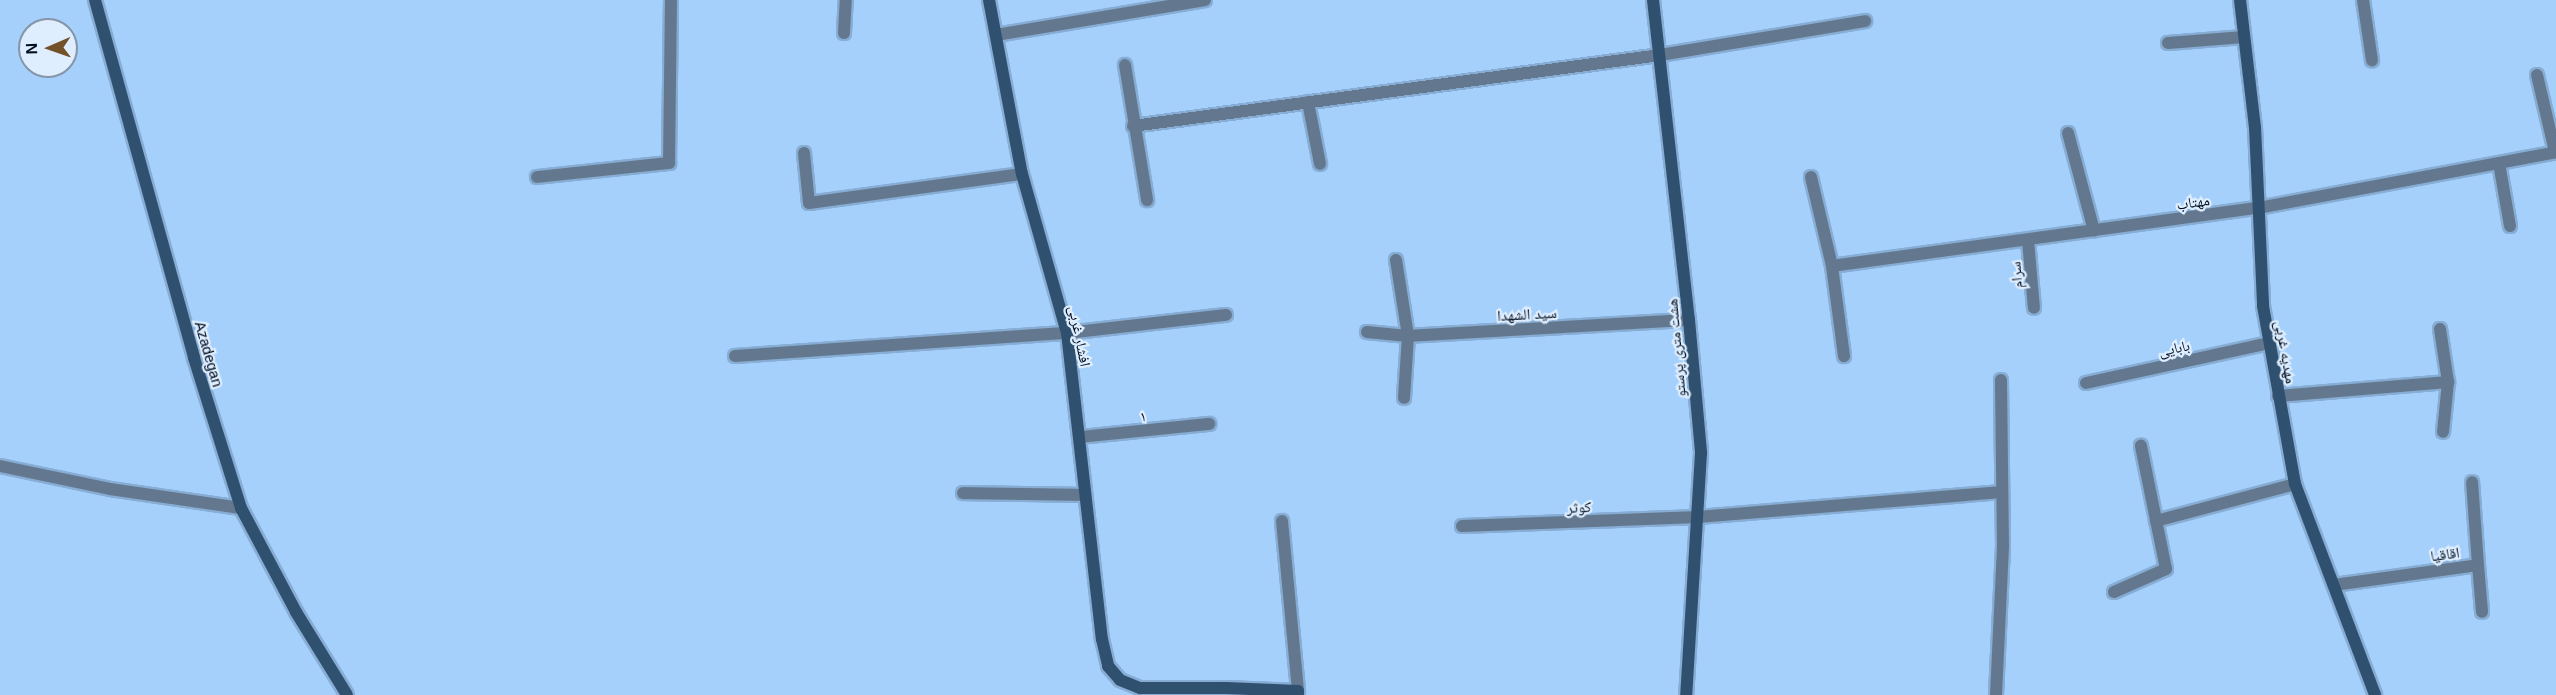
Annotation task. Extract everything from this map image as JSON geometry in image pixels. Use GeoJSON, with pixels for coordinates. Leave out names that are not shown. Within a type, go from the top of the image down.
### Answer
{"type":"FeatureCollection","features":[{"type":"Feature","properties":{"kind":"street","name":"Azadegan"},"geometry":{"type":"LineString","coordinates":[[95,0],[194,358],[241,508],[296,612],[347,695]]}},
{"type":"Feature","properties":{"kind":"street"},"geometry":{"type":"LineString","coordinates":[[537,177],[669,163],[671,0]]}},
{"type":"Feature","properties":{"kind":"street"},"geometry":{"type":"LineString","coordinates":[[844,33],[846,0]]}},
{"type":"Feature","properties":{"kind":"street","name":"افشار غربی"},"geometry":{"type":"LineString","coordinates":[[989,0],[1022,174],[1068,333],[1102,639],[1108,666],[1120,680],[1140,688],[1298,693]]}},
{"type":"Feature","properties":{"kind":"street"},"geometry":{"type":"LineString","coordinates":[[996,35],[1205,0]]}},
{"type":"Feature","properties":{"kind":"street","name":"هشت متری پرستو"},"geometry":{"type":"LineString","coordinates":[[1653,0],[1689,320],[1701,453],[1686,695]]}},
{"type":"Feature","properties":{"kind":"street","name":"مهدیه غربی"},"geometry":{"type":"LineString","coordinates":[[2240,0],[2255,127],[2263,306],[2295,484],[2375,695]]}},
{"type":"Feature","properties":{"kind":"street"},"geometry":{"type":"LineString","coordinates":[[2363,0],[2372,60]]}},
{"type":"Feature","properties":{"kind":"street"},"geometry":{"type":"LineString","coordinates":[[1133,126],[1660,55],[1865,21]]}},
{"type":"Feature","properties":{"kind":"street"},"geometry":{"type":"LineString","coordinates":[[2168,43],[2244,37]]}},
{"type":"Feature","properties":{"kind":"street"},"geometry":{"type":"LineString","coordinates":[[1125,65],[1133,126],[1147,200]]}},
{"type":"Feature","properties":{"kind":"street"},"geometry":{"type":"LineString","coordinates":[[2537,75],[2555,152]]}},
{"type":"Feature","properties":{"kind":"street"},"geometry":{"type":"LineString","coordinates":[[1308,102],[1320,164]]}},
{"type":"Feature","properties":{"kind":"street"},"geometry":{"type":"LineString","coordinates":[[2068,133],[2094,231]]}},
{"type":"Feature","properties":{"kind":"street","name":"مهتاب"},"geometry":{"type":"LineString","coordinates":[[1832,266],[2258,208],[2555,152]]}},
{"type":"Feature","properties":{"kind":"street"},"geometry":{"type":"LineString","coordinates":[[804,153],[809,203],[1022,174]]}},
{"type":"Feature","properties":{"kind":"street"},"geometry":{"type":"LineString","coordinates":[[2499,163],[2510,226]]}},
{"type":"Feature","properties":{"kind":"street"},"geometry":{"type":"LineString","coordinates":[[1811,177],[1832,266],[1844,356]]}},
{"type":"Feature","properties":{"kind":"street","name":"سرام"},"geometry":{"type":"LineString","coordinates":[[2028,240],[2034,308]]}},
{"type":"Feature","properties":{"kind":"street"},"geometry":{"type":"LineString","coordinates":[[1396,260],[1408,336],[1404,398]]}},
{"type":"Feature","properties":{"kind":"street"},"geometry":{"type":"LineString","coordinates":[[735,356],[1068,333],[1226,315]]}},
{"type":"Feature","properties":{"kind":"street","name":"سید الشهدا"},"geometry":{"type":"LineString","coordinates":[[1367,332],[1408,336],[1689,320]]}},
{"type":"Feature","properties":{"kind":"street"},"geometry":{"type":"LineString","coordinates":[[2440,329],[2448,382],[2443,432]]}},
{"type":"Feature","properties":{"kind":"street","name":"بابایی"},"geometry":{"type":"LineString","coordinates":[[2086,383],[2269,343]]}},
{"type":"Feature","properties":{"kind":"street"},"geometry":{"type":"LineString","coordinates":[[1996,695],[2004,546],[2001,380]]}},
{"type":"Feature","properties":{"kind":"street"},"geometry":{"type":"LineString","coordinates":[[2278,396],[2448,382]]}},
{"type":"Feature","properties":{"kind":"street","name":"۱"},"geometry":{"type":"LineString","coordinates":[[1080,437],[1209,424]]}},
{"type":"Feature","properties":{"kind":"street"},"geometry":{"type":"LineString","coordinates":[[2114,592],[2166,569],[2141,446]]}},
{"type":"Feature","properties":{"kind":"street"},"geometry":{"type":"LineString","coordinates":[[0,466],[110,489],[241,508]]}},
{"type":"Feature","properties":{"kind":"street","name":"اقاقیا"},"geometry":{"type":"LineString","coordinates":[[2334,585],[2478,565],[2472,482]]}},
{"type":"Feature","properties":{"kind":"street"},"geometry":{"type":"LineString","coordinates":[[2156,521],[2295,484]]}},
{"type":"Feature","properties":{"kind":"street","name":"کوثر"},"geometry":{"type":"LineString","coordinates":[[1462,526],[1698,517],[2002,492]]}},
{"type":"Feature","properties":{"kind":"street"},"geometry":{"type":"LineString","coordinates":[[963,493],[1085,495]]}},
{"type":"Feature","properties":{"kind":"street"},"geometry":{"type":"LineString","coordinates":[[1282,521],[1298,693]]}},
{"type":"Feature","properties":{"kind":"street"},"geometry":{"type":"LineString","coordinates":[[2478,565],[2482,612]]}}]}
